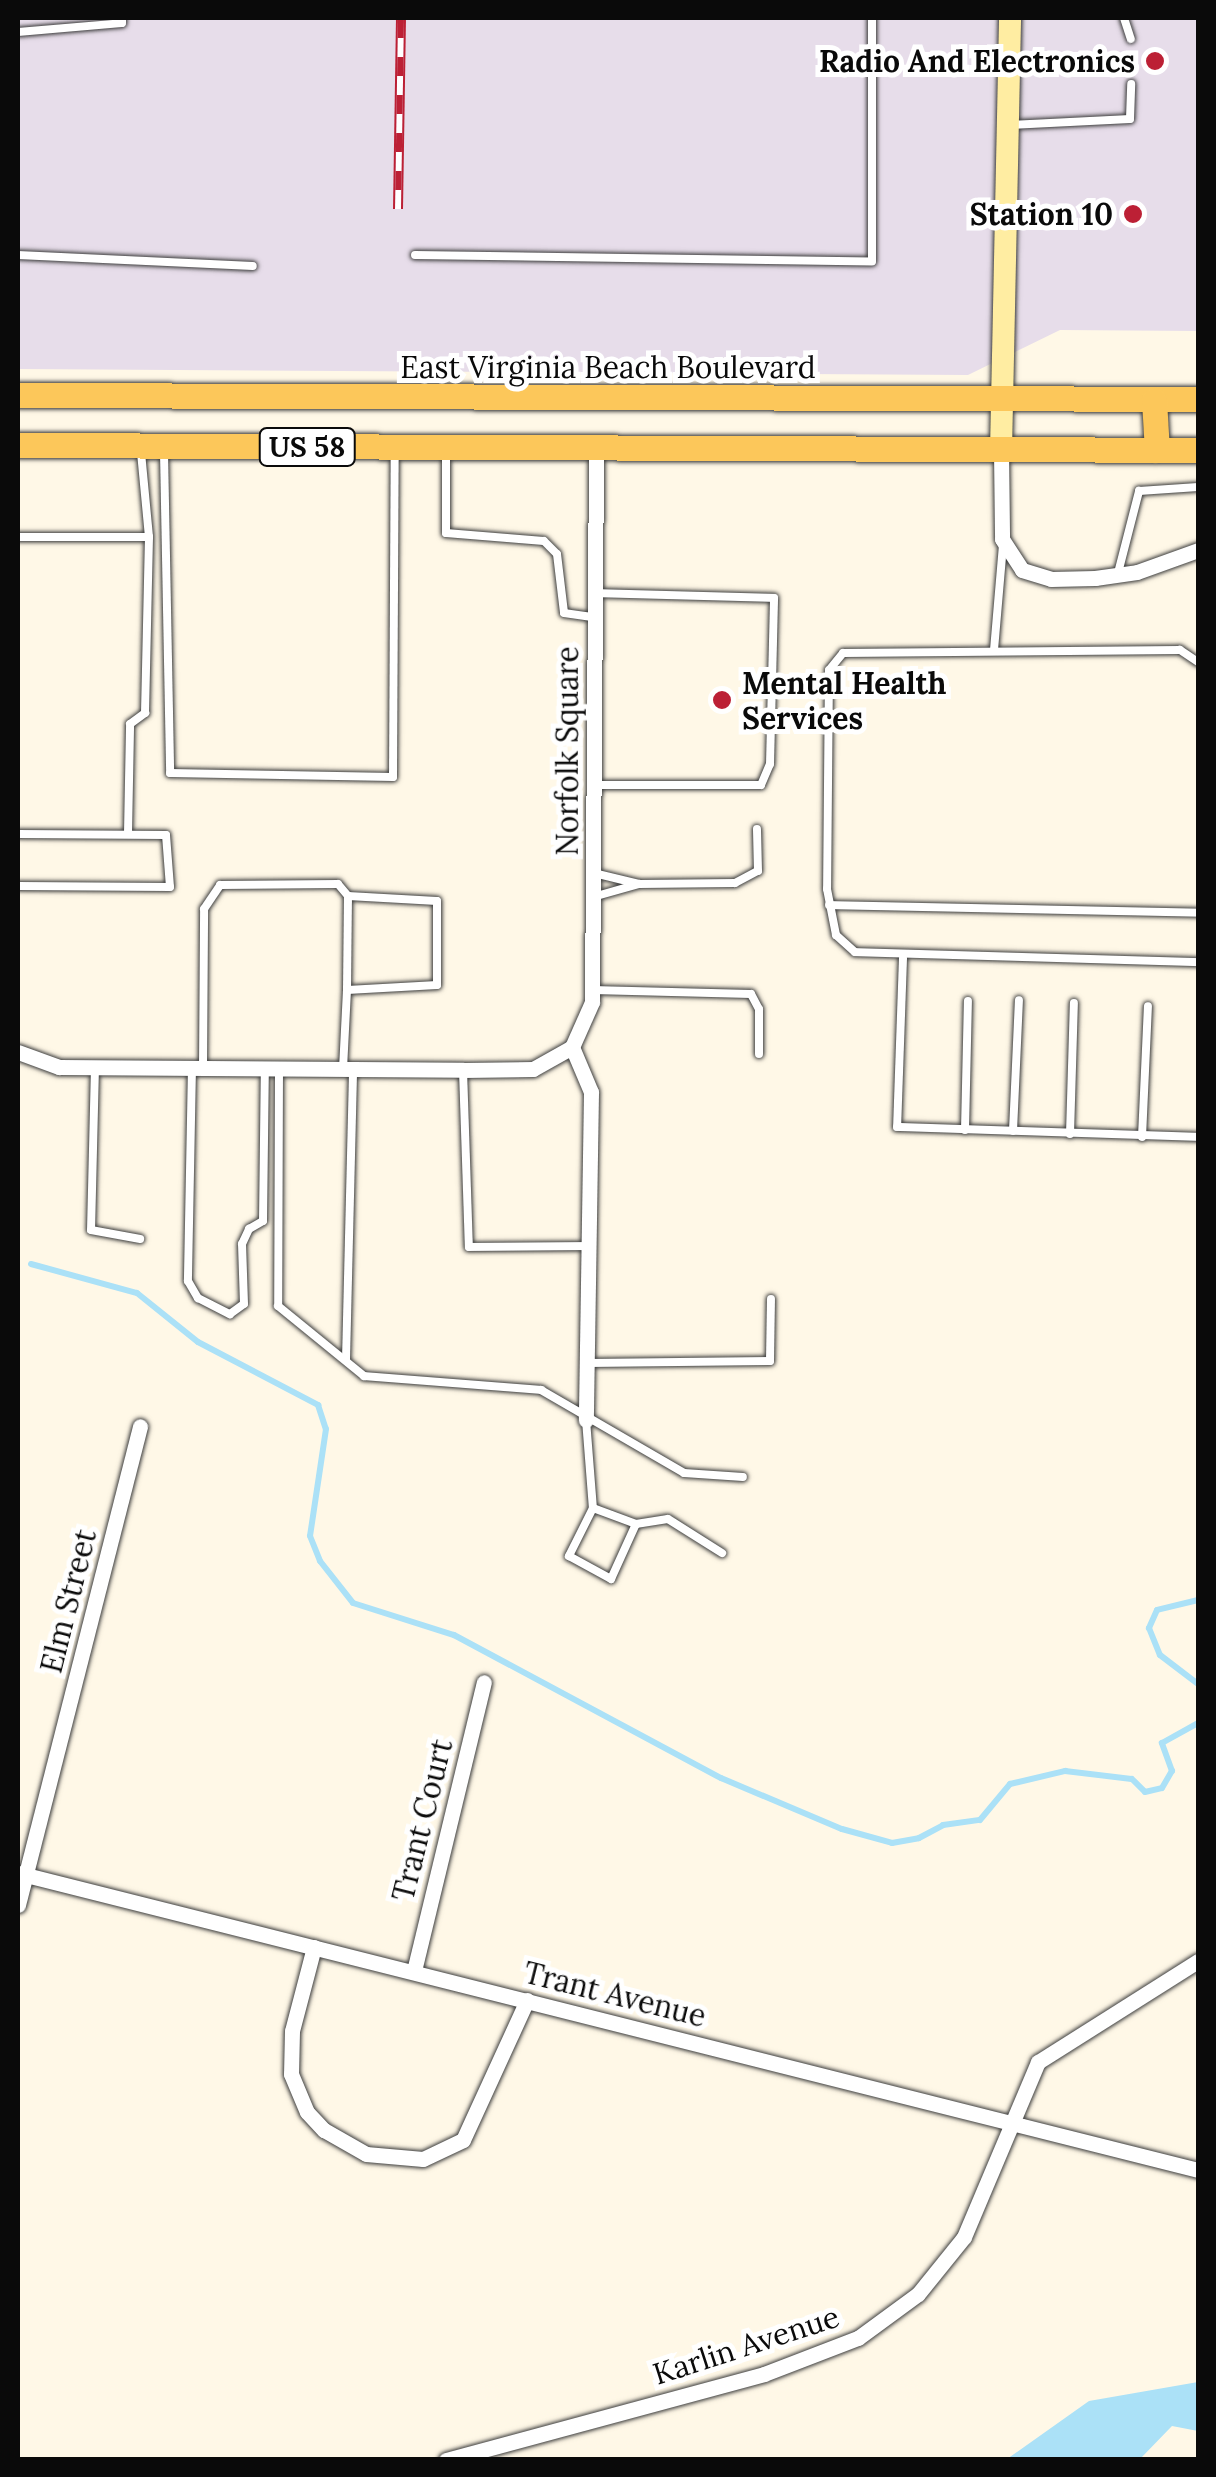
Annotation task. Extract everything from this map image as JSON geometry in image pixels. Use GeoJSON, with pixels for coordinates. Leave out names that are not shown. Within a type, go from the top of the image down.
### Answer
{"type":"FeatureCollection","features":[{"type":"Feature","properties":{"kind":"main road"},"geometry":{"type":"LineString","coordinates":[[1001,451],[1010,18]]}},
{"type":"Feature","properties":{"kind":"main road","name":"East Virginia Beach Boulevard"},"geometry":{"type":"LineString","coordinates":[[18,395],[1002,402],[1198,399]]}},
{"type":"Feature","properties":{"kind":"main road"},"geometry":{"type":"LineString","coordinates":[[1154,400],[1157,450]]}},
{"type":"Feature","properties":{"kind":"main road","name":"US 58"},"geometry":{"type":"LineString","coordinates":[[18,446],[1198,450]]}},
{"type":"Feature","properties":{"kind":"street","name":"Norfolk Square"},"geometry":{"type":"LineString","coordinates":[[572,1047],[590,1014],[592,990],[596,450]]}},
{"type":"Feature","properties":{"kind":"street"},"geometry":{"type":"LineString","coordinates":[[1001,451],[1003,546],[1010,560],[1036,578],[1118,575],[1198,550]]}},
{"type":"Feature","properties":{"kind":"street"},"geometry":{"type":"LineString","coordinates":[[18,1052],[41,1064],[95,1067],[463,1070],[533,1069],[572,1047],[590,1092],[586,1420]]}},
{"type":"Feature","properties":{"kind":"street","name":"Elm Street"},"geometry":{"type":"LineString","coordinates":[[18,1906],[22,1874],[140,1426]]}},
{"type":"Feature","properties":{"kind":"street","name":"Trant Court"},"geometry":{"type":"LineString","coordinates":[[414,1971],[484,1682]]}},
{"type":"Feature","properties":{"kind":"street","name":"Trant Avenue"},"geometry":{"type":"LineString","coordinates":[[22,1874],[1198,2170]]}},
{"type":"Feature","properties":{"kind":"street"},"geometry":{"type":"LineString","coordinates":[[314,1947],[292,2032],[291,2074],[297,2096],[324,2130],[366,2154],[423,2159],[463,2140],[527,2000]]}},
{"type":"Feature","properties":{"kind":"street","name":"Karlin Avenue"},"geometry":{"type":"LineString","coordinates":[[446,2460],[764,2374],[858,2338],[918,2294],[964,2237],[1026,2081],[1054,2046],[1198,1960]]}},
{"type":"Feature","properties":{"kind":"lane"},"geometry":{"type":"LineString","coordinates":[[18,32],[58,22],[122,23],[122,18]]}},
{"type":"Feature","properties":{"kind":"lane"},"geometry":{"type":"LineString","coordinates":[[415,255],[872,261],[872,18]]}},
{"type":"Feature","properties":{"kind":"lane"},"geometry":{"type":"LineString","coordinates":[[1124,18],[1131,39]]}},
{"type":"Feature","properties":{"kind":"lane"},"geometry":{"type":"LineString","coordinates":[[1007,126],[1130,119],[1132,84]]}},
{"type":"Feature","properties":{"kind":"lane"},"geometry":{"type":"LineString","coordinates":[[18,255],[253,266]]}},
{"type":"Feature","properties":{"kind":"lane"},"geometry":{"type":"LineString","coordinates":[[152,447],[170,773],[393,776],[395,448]]}},
{"type":"Feature","properties":{"kind":"lane"},"geometry":{"type":"LineString","coordinates":[[128,832],[130,724],[145,713],[152,447]]}},
{"type":"Feature","properties":{"kind":"lane"},"geometry":{"type":"LineString","coordinates":[[446,448],[446,534],[544,541],[557,554],[564,612],[595,617]]}},
{"type":"Feature","properties":{"kind":"lane"},"geometry":{"type":"LineString","coordinates":[[1118,575],[1139,491],[1198,487]]}},
{"type":"Feature","properties":{"kind":"lane"},"geometry":{"type":"LineString","coordinates":[[18,537],[149,537]]}},
{"type":"Feature","properties":{"kind":"lane"},"geometry":{"type":"LineString","coordinates":[[994,650],[1003,546]]}},
{"type":"Feature","properties":{"kind":"lane"},"geometry":{"type":"LineString","coordinates":[[594,785],[760,785],[770,764],[774,598],[595,593]]}},
{"type":"Feature","properties":{"kind":"lane"},"geometry":{"type":"LineString","coordinates":[[1198,662],[1180,650],[854,650],[834,660],[829,905],[843,944],[855,952],[903,958],[1198,962]]}},
{"type":"Feature","properties":{"kind":"lane"},"geometry":{"type":"LineString","coordinates":[[594,873],[639,884],[734,884],[758,871],[758,830]]}},
{"type":"Feature","properties":{"kind":"lane"},"geometry":{"type":"LineString","coordinates":[[18,834],[128,832],[166,836],[170,887],[18,886]]}},
{"type":"Feature","properties":{"kind":"lane"},"geometry":{"type":"LineString","coordinates":[[272,1068],[263,1221],[249,1229],[242,1244],[244,1304],[230,1314],[198,1298],[188,1282],[204,910],[220,885],[338,884],[348,896],[346,1360]]}},
{"type":"Feature","properties":{"kind":"lane"},"geometry":{"type":"LineString","coordinates":[[593,898],[639,884]]}},
{"type":"Feature","properties":{"kind":"lane"},"geometry":{"type":"LineString","coordinates":[[346,990],[438,985],[437,901],[348,896]]}},
{"type":"Feature","properties":{"kind":"lane"},"geometry":{"type":"LineString","coordinates":[[829,905],[1198,914]]}},
{"type":"Feature","properties":{"kind":"lane"},"geometry":{"type":"LineString","coordinates":[[903,958],[897,1127],[1198,1138]]}},
{"type":"Feature","properties":{"kind":"lane"},"geometry":{"type":"LineString","coordinates":[[592,990],[751,994],[759,1008],[759,1054]]}},
{"type":"Feature","properties":{"kind":"lane"},"geometry":{"type":"LineString","coordinates":[[1014,1132],[1019,1000]]}},
{"type":"Feature","properties":{"kind":"lane"},"geometry":{"type":"LineString","coordinates":[[965,1130],[968,1001]]}},
{"type":"Feature","properties":{"kind":"lane"},"geometry":{"type":"LineString","coordinates":[[1070,1134],[1074,1003]]}},
{"type":"Feature","properties":{"kind":"lane"},"geometry":{"type":"LineString","coordinates":[[1142,1137],[1148,1006]]}},
{"type":"Feature","properties":{"kind":"lane"},"geometry":{"type":"LineString","coordinates":[[95,1067],[91,1230],[140,1239]]}},
{"type":"Feature","properties":{"kind":"lane"},"geometry":{"type":"LineString","coordinates":[[272,1068],[278,1306],[364,1376],[541,1390],[586,1420],[684,1473],[743,1477]]}},
{"type":"Feature","properties":{"kind":"lane"},"geometry":{"type":"LineString","coordinates":[[463,1070],[469,1246],[591,1246]]}},
{"type":"Feature","properties":{"kind":"lane"},"geometry":{"type":"LineString","coordinates":[[588,1362],[770,1361],[771,1298]]}},
{"type":"Feature","properties":{"kind":"lane"},"geometry":{"type":"LineString","coordinates":[[586,1420],[592,1508],[569,1556],[611,1579],[636,1524]]}},
{"type":"Feature","properties":{"kind":"lane"},"geometry":{"type":"LineString","coordinates":[[592,1508],[636,1524],[668,1519],[722,1553]]}},
{"type":"Feature","properties":{"kind":"shaded area"},"geometry":{"type":"Polygon","coordinates":[[[18,18],[1198,18],[1198,331],[1060,330],[968,375],[18,369],[18,18]]]}},
{"type":"Feature","properties":{"kind":"water"},"geometry":{"type":"Polygon","coordinates":[[[1198,2382],[1198,2431],[1172,2426],[1140,2459],[1007,2459],[1089,2401],[1198,2382]]]}},
{"type":"Feature","properties":{"kind":"waterway"},"geometry":{"type":"LineString","coordinates":[[31,1264],[137,1293],[198,1342],[318,1405],[326,1429],[310,1536],[320,1561],[353,1603],[454,1635],[721,1778],[842,1829],[892,1843],[919,1838],[943,1825],[980,1820],[1010,1784],[1065,1771],[1132,1779],[1145,1792],[1162,1788],[1172,1771],[1162,1743],[1198,1723]]}},
{"type":"Feature","properties":{"kind":"waterway"},"geometry":{"type":"LineString","coordinates":[[1198,1600],[1157,1610],[1149,1628],[1160,1655],[1198,1684]]}},
{"type":"Feature","properties":{"kind":"railway"},"geometry":{"type":"LineString","coordinates":[[398,209],[401,18]]}},
{"type":"Feature","properties":{"kind":"place","name":"Radio And Electronics"},"geometry":{"type":"Point","coordinates":[1155,61]}},
{"type":"Feature","properties":{"kind":"place","name":"Station 10"},"geometry":{"type":"Point","coordinates":[1133,214]}},
{"type":"Feature","properties":{"kind":"place","name":"Mental Health Services"},"geometry":{"type":"Point","coordinates":[722,700]}}]}
